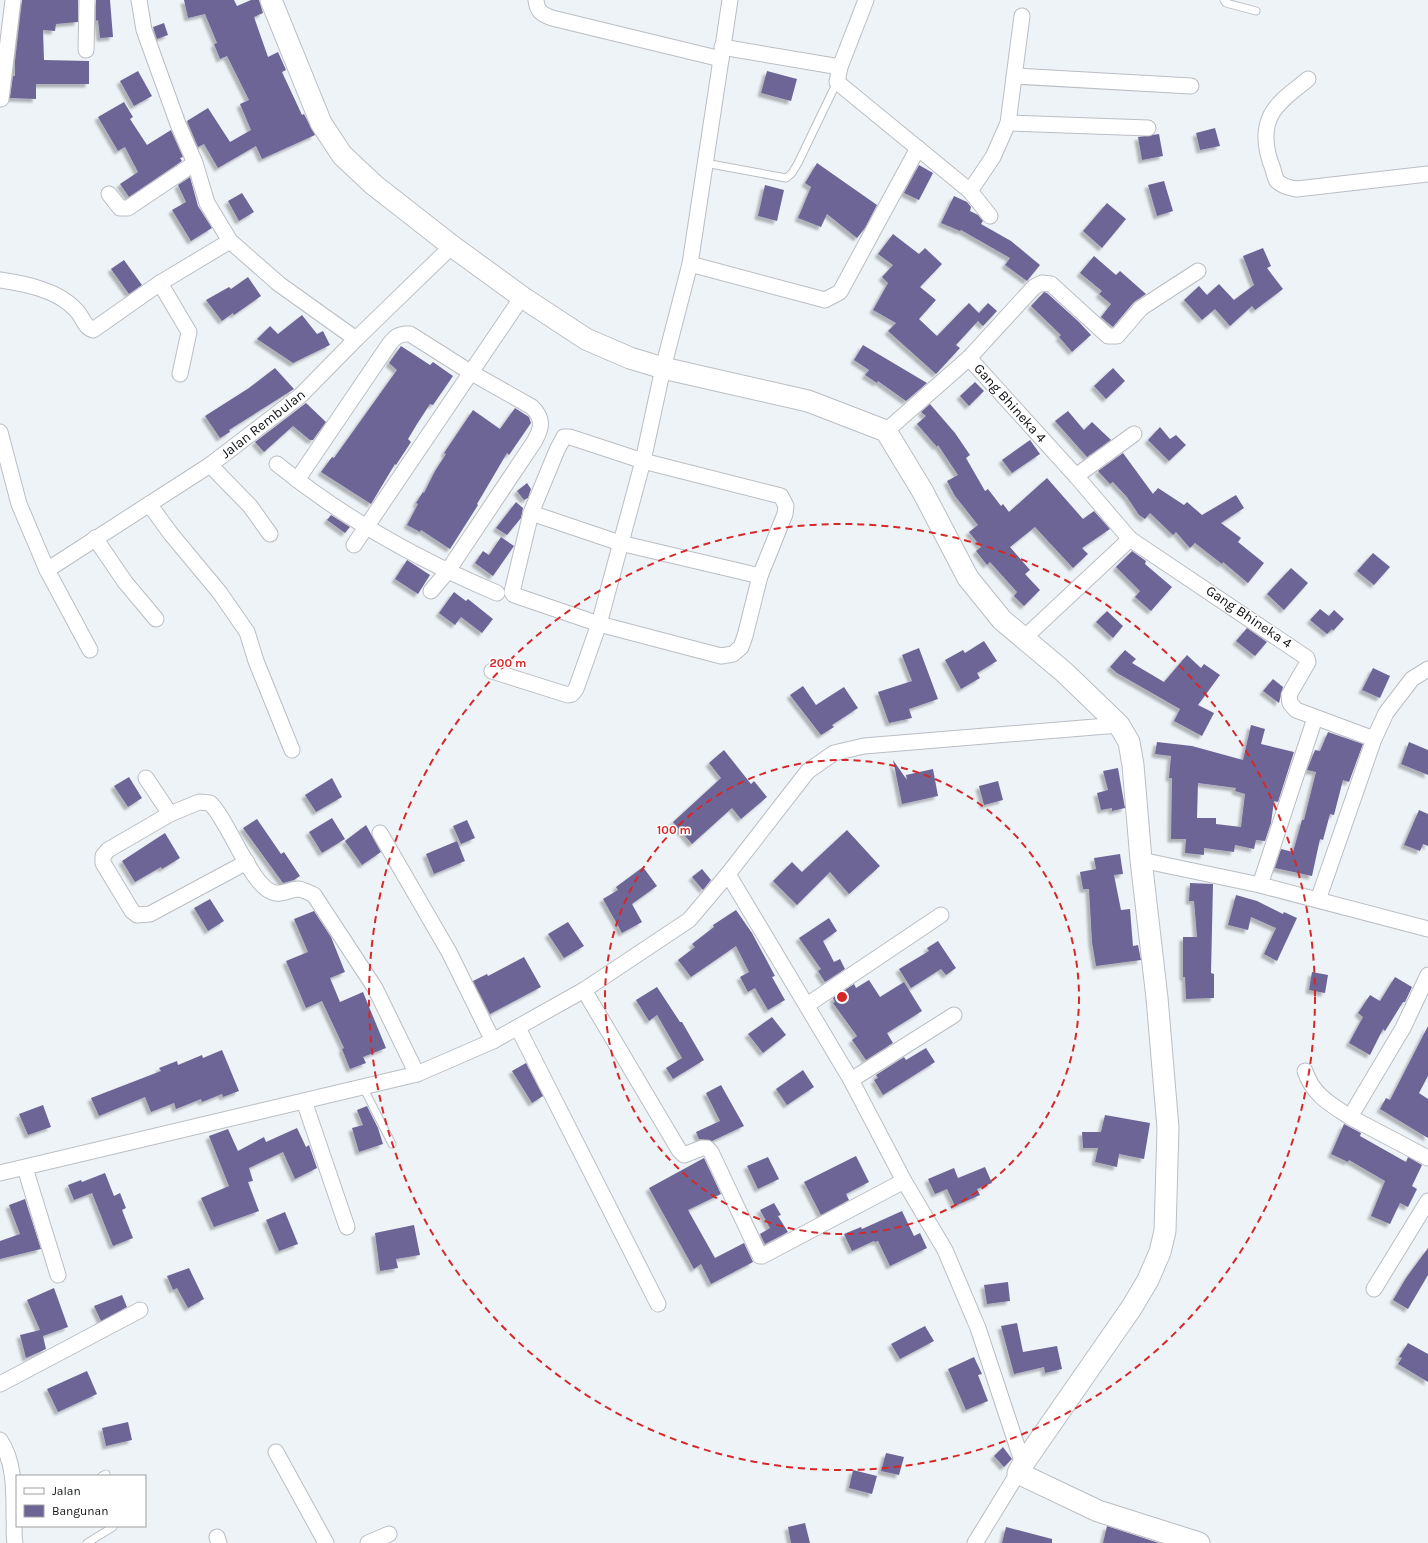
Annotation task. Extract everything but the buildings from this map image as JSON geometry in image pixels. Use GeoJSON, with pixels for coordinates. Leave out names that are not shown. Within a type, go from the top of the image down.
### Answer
{"type":"FeatureCollection","features":[{"type":"Feature","properties":{"kind":"street"},"geometry":{"type":"LineString","coordinates":[[1,99],[14,0]]}},
{"type":"Feature","properties":{"kind":"street"},"geometry":{"type":"LineString","coordinates":[[86,50],[87,0]]}},
{"type":"Feature","properties":{"kind":"street"},"geometry":{"type":"LineString","coordinates":[[139,0],[144,30],[178,124],[195,163],[207,203],[230,241],[279,284],[356,339]]}},
{"type":"Feature","properties":{"kind":"street"},"geometry":{"type":"LineString","coordinates":[[271,0],[321,123],[342,155],[374,185],[452,246],[522,296],[586,339],[630,358],[663,368],[794,397],[886,431],[923,492],[968,578],[1002,620],[1064,672],[1119,725],[1129,742],[1133,765],[1141,860],[1157,998],[1168,1128],[1165,1231],[1160,1252],[1148,1280],[1132,1307],[1020,1469],[975,1543]]}},
{"type":"Feature","properties":{"kind":"street"},"geometry":{"type":"LineString","coordinates":[[536,0],[537,8],[543,15],[552,18],[721,53],[838,74],[918,148],[970,191],[990,216]]}},
{"type":"Feature","properties":{"kind":"street"},"geometry":{"type":"LineString","coordinates":[[492,671],[568,695],[572,694],[576,689],[599,624],[620,543],[644,461],[663,368],[690,264],[704,163],[730,0]]}},
{"type":"Feature","properties":{"kind":"street"},"geometry":{"type":"LineString","coordinates":[[838,74],[866,0]]}},
{"type":"Feature","properties":{"kind":"street"},"geometry":{"type":"LineString","coordinates":[[970,191],[993,157],[1008,123],[1022,16]]}},
{"type":"Feature","properties":{"kind":"street"},"geometry":{"type":"LineString","coordinates":[[1014,76],[1191,86]]}},
{"type":"Feature","properties":{"kind":"street"},"geometry":{"type":"LineString","coordinates":[[1308,78],[1278,106],[1271,115],[1267,127],[1266,140],[1269,158],[1277,180],[1286,187],[1297,189],[1428,174]]}},
{"type":"Feature","properties":{"kind":"street"},"geometry":{"type":"LineString","coordinates":[[1008,123],[1148,128]]}},
{"type":"Feature","properties":{"kind":"street"},"geometry":{"type":"LineString","coordinates":[[690,264],[825,300],[840,292],[918,148]]}},
{"type":"Feature","properties":{"kind":"street"},"geometry":{"type":"LineString","coordinates":[[109,194],[120,208],[128,208],[195,163]]}},
{"type":"Feature","properties":{"kind":"street"},"geometry":{"type":"LineString","coordinates":[[0,280],[21,283],[64,299],[77,310],[83,318],[86,326],[93,330],[160,284],[230,241]]}},
{"type":"Feature","properties":{"kind":"street","name":"Jalan Rembulan"},"geometry":{"type":"LineString","coordinates":[[47,570],[210,466],[300,396],[356,339],[452,246]]}},
{"type":"Feature","properties":{"kind":"street"},"geometry":{"type":"LineString","coordinates":[[886,431],[969,358],[1034,287],[1042,283],[1051,284],[1108,336],[1117,336],[1141,308],[1198,271]]}},
{"type":"Feature","properties":{"kind":"street"},"geometry":{"type":"LineString","coordinates":[[160,284],[189,332],[180,374]]}},
{"type":"Feature","properties":{"kind":"street"},"geometry":{"type":"LineString","coordinates":[[354,545],[522,296]]}},
{"type":"Feature","properties":{"kind":"street"},"geometry":{"type":"LineString","coordinates":[[296,480],[395,337],[402,333],[410,334],[470,372],[532,407],[539,413],[541,422],[540,431],[534,442],[447,572],[431,591]]}},
{"type":"Feature","properties":{"kind":"street","name":"Gang Bhineka 4"},"geometry":{"type":"LineString","coordinates":[[969,358],[1076,476],[1130,539],[1307,658],[1308,662],[1289,696],[1290,703],[1296,710],[1315,718],[1332,722],[1374,739]]}},
{"type":"Feature","properties":{"kind":"street"},"geometry":{"type":"LineString","coordinates":[[0,432],[19,504],[47,570],[90,650]]}},
{"type":"Feature","properties":{"kind":"street"},"geometry":{"type":"LineString","coordinates":[[1076,476],[1134,434]]}},
{"type":"Feature","properties":{"kind":"street"},"geometry":{"type":"LineString","coordinates":[[564,437],[570,437],[644,461],[781,496],[786,506],[760,576],[745,636],[740,647],[733,654],[721,656],[599,624],[513,594],[531,513],[556,450],[564,437]]}},
{"type":"Feature","properties":{"kind":"street"},"geometry":{"type":"LineString","coordinates":[[277,464],[296,480],[366,526],[447,572],[496,593]]}},
{"type":"Feature","properties":{"kind":"street"},"geometry":{"type":"LineString","coordinates":[[210,466],[250,506],[270,534]]}},
{"type":"Feature","properties":{"kind":"street"},"geometry":{"type":"LineString","coordinates":[[149,504],[171,534],[220,593],[247,632],[256,661],[292,750]]}},
{"type":"Feature","properties":{"kind":"street"},"geometry":{"type":"LineString","coordinates":[[531,513],[620,543],[760,576]]}},
{"type":"Feature","properties":{"kind":"street"},"geometry":{"type":"LineString","coordinates":[[95,538],[125,582],[156,619]]}},
{"type":"Feature","properties":{"kind":"street"},"geometry":{"type":"LineString","coordinates":[[1023,639],[1130,539]]}},
{"type":"Feature","properties":{"kind":"street"},"geometry":{"type":"LineString","coordinates":[[1318,900],[1374,739],[1386,713],[1412,679],[1428,669]]}},
{"type":"Feature","properties":{"kind":"street"},"geometry":{"type":"LineString","coordinates":[[1260,886],[1315,718]]}},
{"type":"Feature","properties":{"kind":"street"},"geometry":{"type":"LineString","coordinates":[[0,1173],[417,1074],[493,1041],[584,990],[689,920],[728,874],[808,771],[834,753],[864,746],[1119,725]]}},
{"type":"Feature","properties":{"kind":"street"},"geometry":{"type":"LineString","coordinates":[[146,778],[170,814]]}},
{"type":"Feature","properties":{"kind":"street"},"geometry":{"type":"LineString","coordinates":[[247,862],[150,914],[137,915],[132,911],[103,863],[103,856],[108,850],[170,814],[199,802],[210,803],[266,889],[279,894],[299,889],[314,894],[320,900],[375,988],[417,1074]]}},
{"type":"Feature","properties":{"kind":"street"},"geometry":{"type":"LineString","coordinates":[[380,832],[449,952],[493,1041]]}},
{"type":"Feature","properties":{"kind":"street"},"geometry":{"type":"LineString","coordinates":[[1141,860],[1318,900],[1428,930]]}},
{"type":"Feature","properties":{"kind":"street"},"geometry":{"type":"LineString","coordinates":[[728,874],[851,1080],[904,1181],[945,1250],[978,1328],[1020,1469],[1098,1510],[1187,1542]]}},
{"type":"Feature","properties":{"kind":"street"},"geometry":{"type":"LineString","coordinates":[[807,1005],[941,915]]}},
{"type":"Feature","properties":{"kind":"street"},"geometry":{"type":"LineString","coordinates":[[1350,1117],[1403,1028],[1428,976]]}},
{"type":"Feature","properties":{"kind":"street"},"geometry":{"type":"LineString","coordinates":[[584,990],[679,1150],[684,1155],[702,1148],[707,1148],[711,1152],[760,1256],[904,1181]]}},
{"type":"Feature","properties":{"kind":"street"},"geometry":{"type":"LineString","coordinates":[[851,1080],[954,1014]]}},
{"type":"Feature","properties":{"kind":"street"},"geometry":{"type":"LineString","coordinates":[[518,1028],[658,1304]]}},
{"type":"Feature","properties":{"kind":"street"},"geometry":{"type":"LineString","coordinates":[[1305,1071],[1309,1085],[1322,1098],[1350,1117],[1428,1158]]}},
{"type":"Feature","properties":{"kind":"street"},"geometry":{"type":"LineString","coordinates":[[304,1101],[347,1228]]}},
{"type":"Feature","properties":{"kind":"street"},"geometry":{"type":"LineString","coordinates":[[25,1168],[58,1275]]}},
{"type":"Feature","properties":{"kind":"street"},"geometry":{"type":"LineString","coordinates":[[1374,1289],[1428,1201]]}},
{"type":"Feature","properties":{"kind":"street"},"geometry":{"type":"LineString","coordinates":[[0,1384],[140,1310]]}},
{"type":"Feature","properties":{"kind":"street"},"geometry":{"type":"LineString","coordinates":[[0,1440],[11,1462],[16,1519],[13,1533],[15,1543]]}},
{"type":"Feature","properties":{"kind":"street"},"geometry":{"type":"LineString","coordinates":[[276,1452],[326,1543]]}},
{"type":"Feature","properties":{"kind":"street"},"geometry":{"type":"LineString","coordinates":[[368,1543],[389,1534]]}},
{"type":"Feature","properties":{"kind":"lane"},"geometry":{"type":"LineString","coordinates":[[1224,0],[1226,3],[1256,11]]}},
{"type":"Feature","properties":{"kind":"lane"},"geometry":{"type":"LineString","coordinates":[[704,163],[786,178],[792,173],[798,163],[838,74]]}},
{"type":"Feature","properties":{"kind":"lane"},"geometry":{"type":"LineString","coordinates":[[363,1087],[392,1144]]}},
{"type":"Feature","properties":{"kind":"lane"},"geometry":{"type":"LineString","coordinates":[[87,1543],[113,1527]]}}]}
